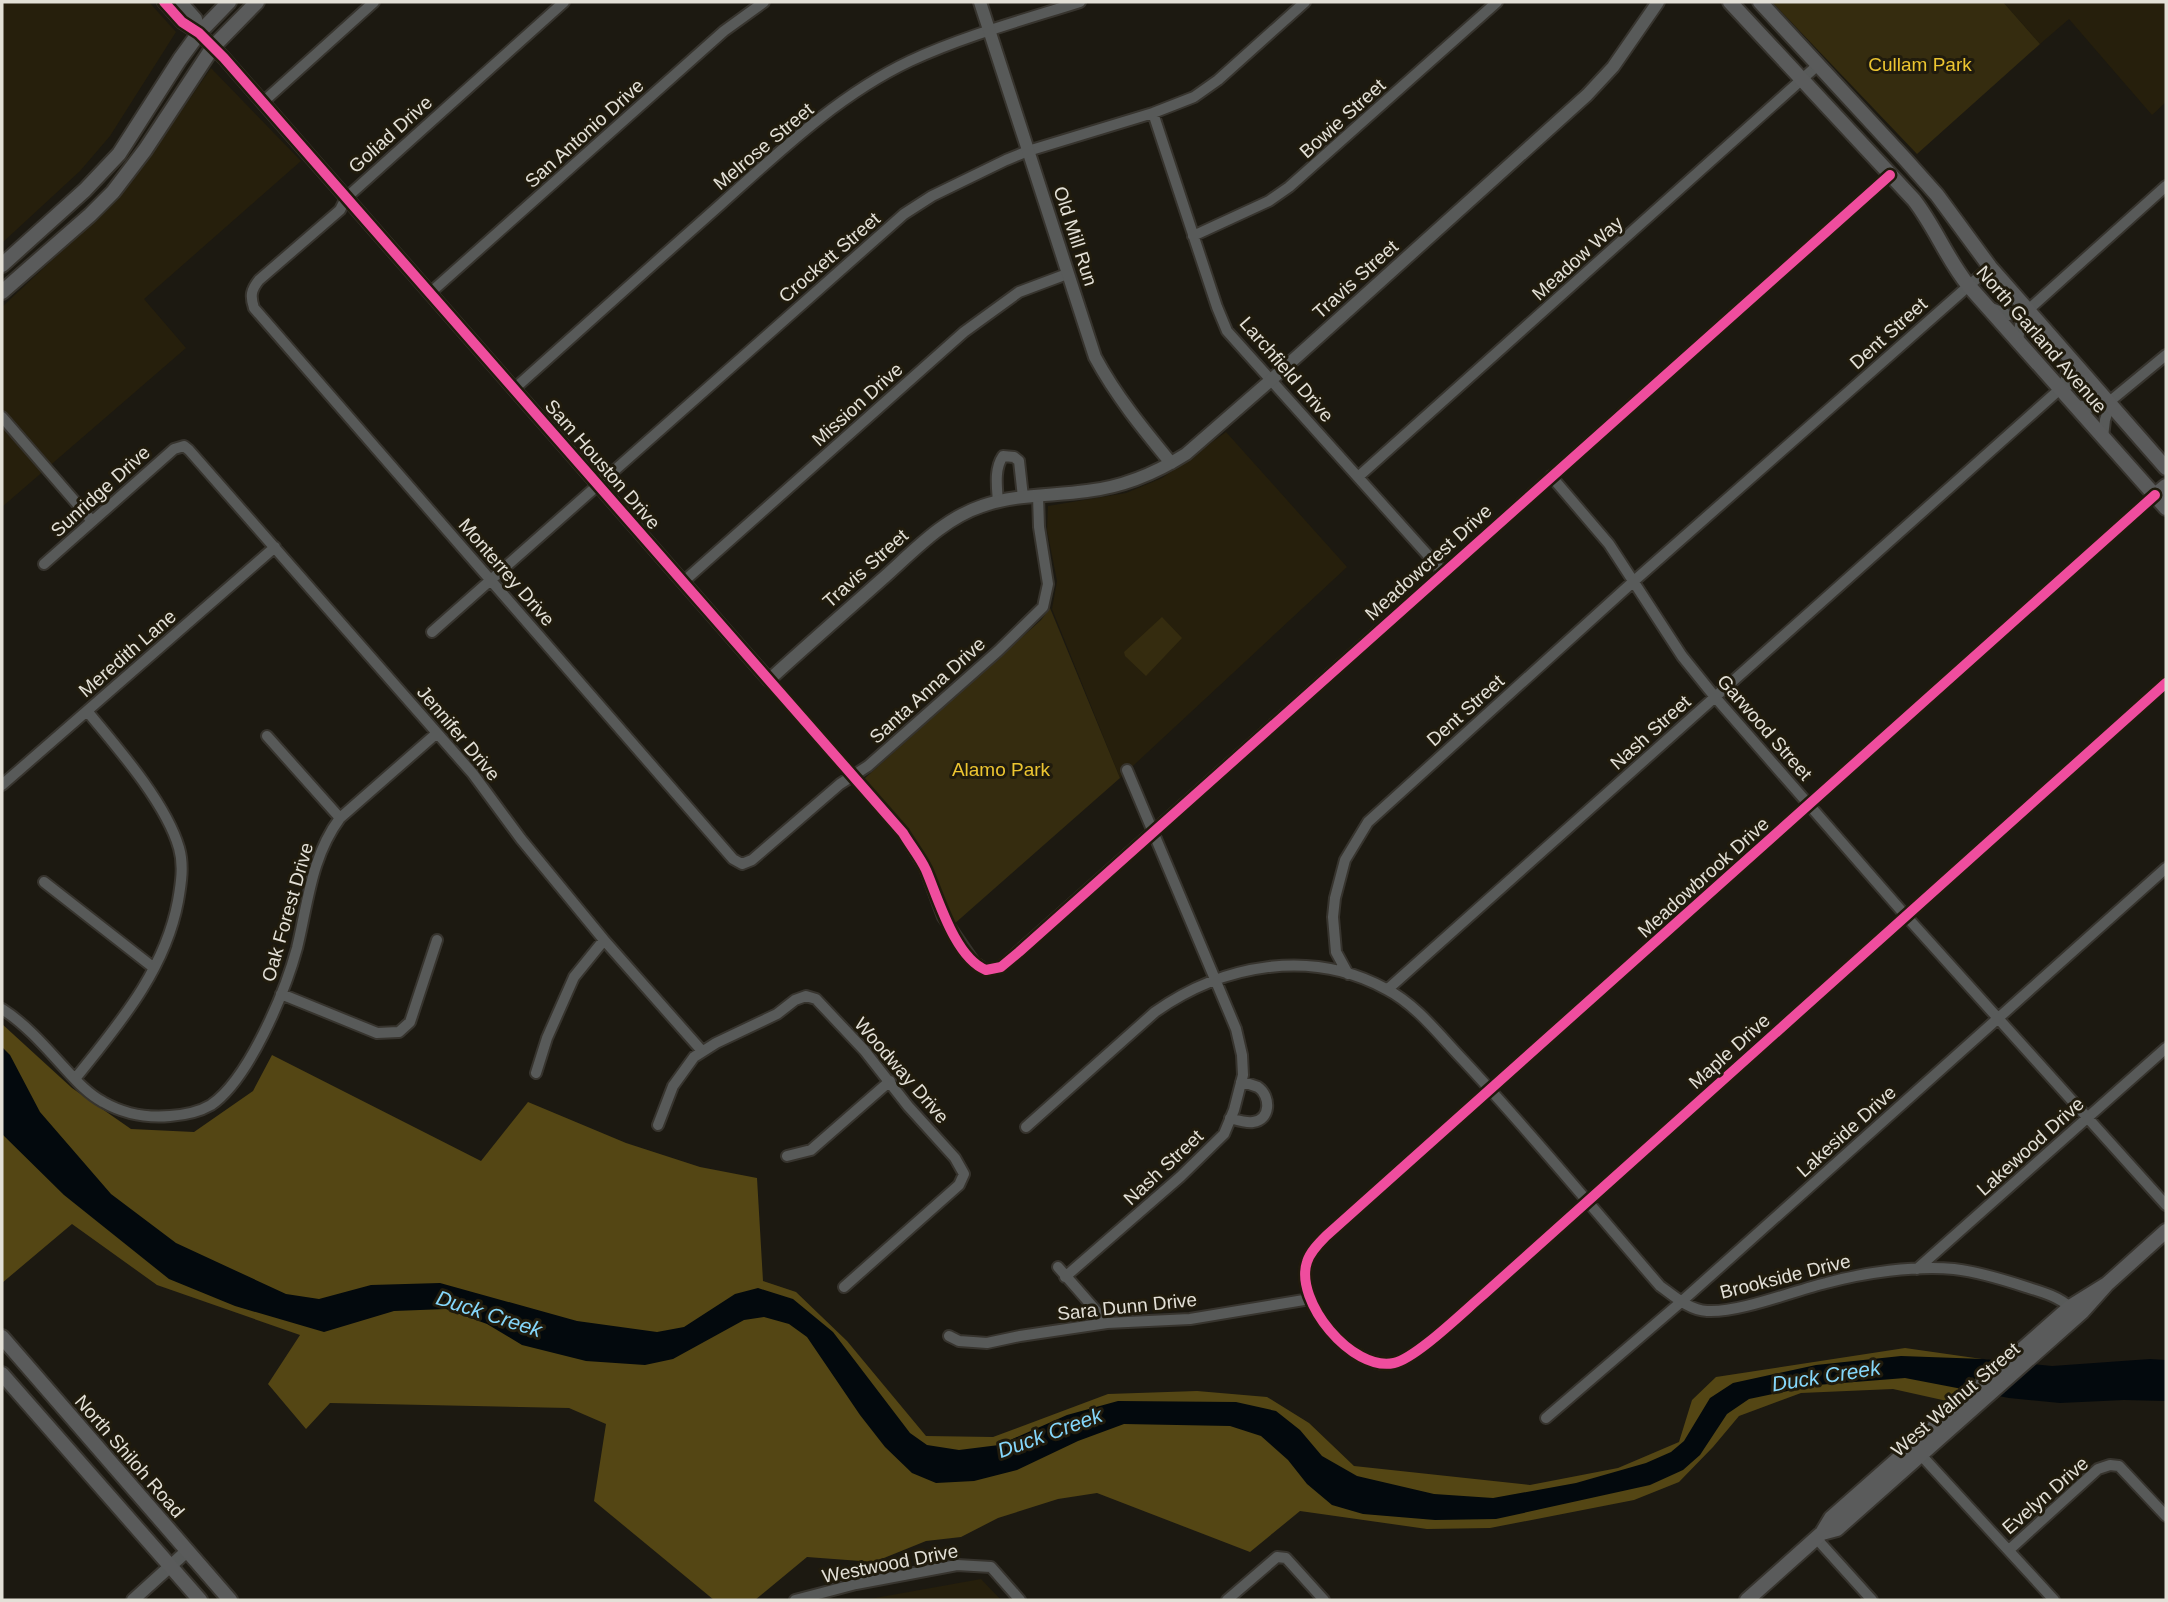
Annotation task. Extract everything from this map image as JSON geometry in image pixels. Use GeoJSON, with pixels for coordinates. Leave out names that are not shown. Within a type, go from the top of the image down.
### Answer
{"type":"FeatureCollection","features":[{"type":"Feature","properties":{"kind":"main road"},"geometry":{"type":"LineString","coordinates":[[2,265],[104,170],[131,136],[199,33],[229,2]]}},
{"type":"Feature","properties":{"kind":"main road"},"geometry":{"type":"LineString","coordinates":[[2,292],[113,192],[145,150],[213,47],[257,2]]}},
{"type":"Feature","properties":{"kind":"main road","name":"North Garland Avenue"},"geometry":{"type":"LineString","coordinates":[[1730,2],[1928,218],[1968,285],[2103,437],[2162,493],[2166,508]]}},
{"type":"Feature","properties":{"kind":"main road","name":"North Garland Avenue"},"geometry":{"type":"LineString","coordinates":[[1759,2],[1910,164],[1937,195],[1990,267],[2161,462]]}},
{"type":"Feature","properties":{"kind":"main road"},"geometry":{"type":"LineString","coordinates":[[131,136],[145,150]]}},
{"type":"Feature","properties":{"kind":"main road"},"geometry":{"type":"LineString","coordinates":[[1890,174],[1910,164]]}},
{"type":"Feature","properties":{"kind":"main road"},"geometry":{"type":"LineString","coordinates":[[50,223],[64,238]]}},
{"type":"Feature","properties":{"kind":"main road"},"geometry":{"type":"LineString","coordinates":[[2161,462],[2162,493]]}},
{"type":"Feature","properties":{"kind":"main road","name":"West Walnut Street"},"geometry":{"type":"LineString","coordinates":[[2022,1356],[2082,1312],[2106,1284],[2166,1231]]}},
{"type":"Feature","properties":{"kind":"main road","name":"West Walnut Street"},"geometry":{"type":"LineString","coordinates":[[1747,1600],[1819,1535],[1831,1518],[1959,1412],[2022,1356],[2070,1307],[2106,1284]]}},
{"type":"Feature","properties":{"kind":"main road","name":"North Shiloh Road"},"geometry":{"type":"LineString","coordinates":[[2,1337],[230,1600]]}},
{"type":"Feature","properties":{"kind":"main road"},"geometry":{"type":"LineString","coordinates":[[2,1374],[200,1600]]}},
{"type":"Feature","properties":{"kind":"main road","name":"West Walnut Street"},"geometry":{"type":"LineString","coordinates":[[1819,1535],[1837,1529],[1921,1455],[1959,1412]]}},
{"type":"Feature","properties":{"kind":"main road"},"geometry":{"type":"LineString","coordinates":[[117,1504],[133,1489]]}},
{"type":"Feature","properties":{"kind":"street","name":"Sam Houston Drive"},"geometry":{"type":"LineString","coordinates":[[164,2],[213,47],[263,102],[903,833],[925,868],[943,917],[974,962],[986,970]]}},
{"type":"Feature","properties":{"kind":"street","name":"Sam Houston Drive"},"geometry":{"type":"LineString","coordinates":[[181,2],[196,19],[199,33]]}},
{"type":"Feature","properties":{"kind":"street"},"geometry":{"type":"LineString","coordinates":[[263,102],[374,2]]}},
{"type":"Feature","properties":{"kind":"street","name":"Goliad Drive"},"geometry":{"type":"LineString","coordinates":[[251,299],[252,288],[259,280],[340,210],[346,198],[564,2]]}},
{"type":"Feature","properties":{"kind":"street","name":"San Antonio Drive"},"geometry":{"type":"LineString","coordinates":[[430,293],[724,31],[764,2]]}},
{"type":"Feature","properties":{"kind":"street","name":"Old Mill Run"},"geometry":{"type":"LineString","coordinates":[[980,2],[1095,357],[1127,409],[1171,463]]}},
{"type":"Feature","properties":{"kind":"street","name":"Melrose Street"},"geometry":{"type":"LineString","coordinates":[[514,389],[782,150],[877,79],[910,61],[989,30],[1080,2]]}},
{"type":"Feature","properties":{"kind":"street","name":"Crockett Street"},"geometry":{"type":"LineString","coordinates":[[432,632],[904,214],[932,196],[1028,151],[1153,113],[1194,97],[1305,2]]}},
{"type":"Feature","properties":{"kind":"street","name":"Bowie Street"},"geometry":{"type":"LineString","coordinates":[[1193,236],[1269,201],[1289,187],[1497,2]]}},
{"type":"Feature","properties":{"kind":"street","name":"Travis Street"},"geometry":{"type":"LineString","coordinates":[[769,680],[926,540],[956,518],[998,502],[1091,491],[1134,481],[1171,463],[1196,445],[1587,95],[1613,67],[1658,2]]}},
{"type":"Feature","properties":{"kind":"street","name":"Meadow Way"},"geometry":{"type":"LineString","coordinates":[[1358,477],[1819,64]]}},
{"type":"Feature","properties":{"kind":"street","name":"Larchfield Drive"},"geometry":{"type":"LineString","coordinates":[[1153,113],[1227,331],[1443,572]]}},
{"type":"Feature","properties":{"kind":"street","name":"Meadowcrest Drive"},"geometry":{"type":"LineString","coordinates":[[986,970],[1000,967],[1019,952],[1890,174]]}},
{"type":"Feature","properties":{"kind":"street"},"geometry":{"type":"LineString","coordinates":[[2018,342],[2020,325],[2028,310],[2166,186]]}},
{"type":"Feature","properties":{"kind":"street","name":"Dent Street"},"geometry":{"type":"LineString","coordinates":[[1348,974],[1336,952],[1333,917],[1335,898],[1345,860],[1368,822],[1634,581],[1990,267]]}},
{"type":"Feature","properties":{"kind":"street","name":"Mission Drive"},"geometry":{"type":"LineString","coordinates":[[683,582],[964,332],[1019,292],[1068,274]]}},
{"type":"Feature","properties":{"kind":"street","name":"Monterrey Drive"},"geometry":{"type":"LineString","coordinates":[[251,299],[254,307],[733,859],[743,864]]}},
{"type":"Feature","properties":{"kind":"street"},"geometry":{"type":"LineString","coordinates":[[1987,307],[2009,315],[2028,310]]}},
{"type":"Feature","properties":{"kind":"street"},"geometry":{"type":"LineString","coordinates":[[2074,405],[2095,408],[2110,404],[2166,355]]}},
{"type":"Feature","properties":{"kind":"street"},"geometry":{"type":"LineString","coordinates":[[2060,389],[2066,379],[2069,356]]}},
{"type":"Feature","properties":{"kind":"street"},"geometry":{"type":"LineString","coordinates":[[2060,389],[2070,384],[2095,386]]}},
{"type":"Feature","properties":{"kind":"street","name":"Nash Street"},"geometry":{"type":"LineString","coordinates":[[1388,989],[2060,389]]}},
{"type":"Feature","properties":{"kind":"street"},"geometry":{"type":"LineString","coordinates":[[2103,437],[2110,404]]}},
{"type":"Feature","properties":{"kind":"street"},"geometry":{"type":"LineString","coordinates":[[2,417],[92,521]]}},
{"type":"Feature","properties":{"kind":"street","name":"Sunridge Drive"},"geometry":{"type":"LineString","coordinates":[[44,564],[174,449],[181,446]]}},
{"type":"Feature","properties":{"kind":"street","name":"Jennifer Drive"},"geometry":{"type":"LineString","coordinates":[[181,446],[189,450],[437,733],[604,940],[702,1051]]}},
{"type":"Feature","properties":{"kind":"street"},"geometry":{"type":"LineString","coordinates":[[998,502],[997,473],[1003,456],[1014,457],[1019,461],[1023,497]]}},
{"type":"Feature","properties":{"kind":"street","name":"Garwood Street"},"geometry":{"type":"LineString","coordinates":[[1551,476],[1609,544],[1682,656],[1715,697],[1906,916],[2166,1205]]}},
{"type":"Feature","properties":{"kind":"street","name":"Meadowbrook Drive"},"geometry":{"type":"LineString","coordinates":[[1310,1299],[1306,1281],[1307,1262],[1316,1247],[2162,493]]}},
{"type":"Feature","properties":{"kind":"street","name":"Santa Anna Drive"},"geometry":{"type":"LineString","coordinates":[[743,864],[752,860],[840,784],[853,777],[998,651],[1043,607],[1048,584],[1039,527],[1038,496]]}},
{"type":"Feature","properties":{"kind":"street","name":"Meredith Lane"},"geometry":{"type":"LineString","coordinates":[[2,785],[275,547]]}},
{"type":"Feature","properties":{"kind":"street","name":"Maple Drive"},"geometry":{"type":"LineString","coordinates":[[1310,1299],[1344,1345],[1360,1357],[1375,1363],[1391,1364],[1408,1358],[1483,1295],[2166,683]]}},
{"type":"Feature","properties":{"kind":"street"},"geometry":{"type":"LineString","coordinates":[[75,1079],[137,999],[155,968],[175,919],[182,874],[179,849],[158,806],[126,758],[87,711]]}},
{"type":"Feature","properties":{"kind":"street","name":"Oak Forest Drive"},"geometry":{"type":"LineString","coordinates":[[2,1009],[26,1028],[75,1079],[103,1102],[130,1113],[161,1117],[202,1109],[219,1098],[235,1081],[264,1030],[296,950],[319,852],[330,831],[340,818],[437,733]]}},
{"type":"Feature","properties":{"kind":"street"},"geometry":{"type":"LineString","coordinates":[[267,736],[340,818]]}},
{"type":"Feature","properties":{"kind":"street"},"geometry":{"type":"LineString","coordinates":[[1127,770],[1216,979]]}},
{"type":"Feature","properties":{"kind":"street","name":"Lakeside Drive"},"geometry":{"type":"LineString","coordinates":[[1546,1418],[1681,1302],[2166,868]]}},
{"type":"Feature","properties":{"kind":"street"},"geometry":{"type":"LineString","coordinates":[[44,882],[155,968]]}},
{"type":"Feature","properties":{"kind":"street"},"geometry":{"type":"LineString","coordinates":[[281,993],[377,1032],[399,1032],[410,1022],[437,940]]}},
{"type":"Feature","properties":{"kind":"street"},"geometry":{"type":"LineString","coordinates":[[536,1073],[547,1038],[575,977],[604,940]]}},
{"type":"Feature","properties":{"kind":"street"},"geometry":{"type":"LineString","coordinates":[[1026,1127],[1175,997],[1216,979],[1271,965],[1312,966],[1348,974]]}},
{"type":"Feature","properties":{"kind":"street","name":"Brookside Drive"},"geometry":{"type":"LineString","coordinates":[[1348,974],[1388,989],[1413,1008],[1491,1090],[1660,1286],[1681,1302],[1703,1311],[1721,1311],[1828,1282],[1875,1273],[1950,1269],[1977,1272],[2054,1296],[2070,1307]]}},
{"type":"Feature","properties":{"kind":"street","name":"Nash Street"},"geometry":{"type":"LineString","coordinates":[[1065,1276],[1180,1177],[1224,1134],[1241,1082],[1242,1055],[1236,1028],[1216,979]]}},
{"type":"Feature","properties":{"kind":"street","name":"Woodway Drive"},"geometry":{"type":"LineString","coordinates":[[702,1051],[761,1023],[795,1000],[806,996],[816,999],[955,1158],[964,1174],[959,1185],[844,1287]]}},
{"type":"Feature","properties":{"kind":"street","name":"Lakewood Drive"},"geometry":{"type":"LineString","coordinates":[[1917,1269],[2166,1048]]}},
{"type":"Feature","properties":{"kind":"street"},"geometry":{"type":"LineString","coordinates":[[658,1125],[673,1086],[682,1071],[702,1051]]}},
{"type":"Feature","properties":{"kind":"street"},"geometry":{"type":"LineString","coordinates":[[787,1156],[811,1150],[890,1081]]}},
{"type":"Feature","properties":{"kind":"street"},"geometry":{"type":"LineString","coordinates":[[1230,1118],[1257,1121],[1264,1117],[1268,1110],[1263,1092],[1241,1082]]}},
{"type":"Feature","properties":{"kind":"street"},"geometry":{"type":"LineString","coordinates":[[1058,1267],[1107,1323]]}},
{"type":"Feature","properties":{"kind":"street","name":"Sara Dunn Drive"},"geometry":{"type":"LineString","coordinates":[[949,1336],[960,1341],[987,1343],[1107,1323],[1190,1319],[1310,1299]]}},
{"type":"Feature","properties":{"kind":"street"},"geometry":{"type":"LineString","coordinates":[[1921,1455],[2054,1600]]}},
{"type":"Feature","properties":{"kind":"street","name":"Evelyn Drive"},"geometry":{"type":"LineString","coordinates":[[2009,1550],[2098,1469],[2110,1465],[2119,1466],[2166,1516]]}},
{"type":"Feature","properties":{"kind":"street"},"geometry":{"type":"LineString","coordinates":[[1819,1535],[1872,1600]]}},
{"type":"Feature","properties":{"kind":"street"},"geometry":{"type":"LineString","coordinates":[[133,1600],[187,1551]]}},
{"type":"Feature","properties":{"kind":"street"},"geometry":{"type":"LineString","coordinates":[[1227,1600],[1277,1556],[1286,1558],[1324,1600]]}},
{"type":"Feature","properties":{"kind":"street","name":"Westwood Drive"},"geometry":{"type":"LineString","coordinates":[[795,1600],[856,1584],[957,1565],[990,1567],[1020,1600]]}},
{"type":"Feature","properties":{"kind":"shaded area"},"geometry":{"type":"Polygon","coordinates":[[[2,2],[149,2],[176,32],[110,136],[80,171],[2,243],[2,2]]]}},
{"type":"Feature","properties":{"kind":"shaded area"},"geometry":{"type":"Polygon","coordinates":[[[2003,2],[2166,2],[2166,102],[2152,115],[2069,19],[2040,44],[2003,2]]]}},
{"type":"Feature","properties":{"kind":"shaded area"},"geometry":{"type":"Polygon","coordinates":[[[211,68],[301,161],[144,299],[186,348],[2,507],[2,307],[116,200],[211,68]]]}},
{"type":"Feature","properties":{"kind":"shaded area"},"geometry":{"type":"Polygon","coordinates":[[[1226,432],[1347,567],[1120,778],[1052,609],[1057,581],[1047,530],[1048,506],[1126,493],[1162,478],[1226,432]]]}},
{"type":"Feature","properties":{"kind":"shaded area"},"geometry":{"type":"Polygon","coordinates":[[[2,1024],[72,1088],[131,1129],[194,1132],[253,1091],[272,1055],[481,1161],[528,1102],[626,1143],[700,1167],[757,1178],[763,1281],[796,1292],[847,1341],[926,1436],[993,1437],[1108,1394],[1197,1391],[1267,1397],[1309,1423],[1354,1466],[1530,1485],[1618,1468],[1679,1442],[1692,1400],[1716,1377],[1905,1348],[1996,1361],[1947,1401],[1893,1389],[1801,1393],[1739,1416],[1679,1482],[1634,1500],[1490,1528],[1427,1529],[1300,1511],[1250,1552],[1097,1493],[1058,1499],[998,1518],[961,1537],[926,1541],[874,1562],[807,1557],[755,1600],[714,1600],[594,1501],[606,1424],[569,1408],[330,1403],[306,1429],[268,1384],[300,1335],[157,1285],[72,1224],[2,1283],[2,1024]]]}},
{"type":"Feature","properties":{"kind":"shaded area"},"geometry":{"type":"Polygon","coordinates":[[[981,1579],[1001,1600],[864,1600],[981,1579]]]}},
{"type":"Feature","properties":{"kind":"green space","name":"Cullam Park"},"geometry":{"type":"Polygon","coordinates":[[[1772,2],[2003,2],[2040,44],[1917,154],[1772,2]]]}},
{"type":"Feature","properties":{"kind":"green space","name":"Alamo Park"},"geometry":{"type":"Polygon","coordinates":[[[1050,608],[1120,778],[953,925],[923,853],[907,830],[865,782],[865,778],[1041,620],[1050,608]]]}},
{"type":"Feature","properties":{"kind":"green space"},"geometry":{"type":"Polygon","coordinates":[[[1162,617],[1182,638],[1146,676],[1124,652],[1162,617]]]}},
{"type":"Feature","properties":{"kind":"water","name":"Duck Creek"},"geometry":{"type":"Polygon","coordinates":[[[2,1047],[10,1055],[40,1112],[111,1194],[176,1243],[286,1294],[319,1299],[371,1285],[440,1283],[577,1321],[657,1332],[684,1327],[735,1294],[758,1288],[793,1299],[833,1332],[910,1433],[927,1445],[959,1450],[999,1445],[1067,1415],[1118,1401],[1236,1402],[1276,1411],[1300,1430],[1322,1456],[1357,1476],[1434,1494],[1493,1498],[1576,1483],[1646,1463],[1671,1452],[1684,1441],[1710,1398],[1733,1383],[1816,1365],[1901,1356],[1984,1359],[2052,1366],[2166,1360],[2166,1401],[2060,1403],[2009,1398],[1905,1378],[1817,1385],[1749,1399],[1727,1414],[1700,1455],[1683,1470],[1650,1485],[1496,1519],[1435,1520],[1363,1514],[1332,1505],[1307,1484],[1288,1460],[1261,1436],[1230,1426],[1124,1424],[1078,1441],[1017,1470],[974,1481],[936,1483],[912,1473],[885,1447],[807,1337],[789,1324],[764,1317],[744,1320],[673,1359],[645,1365],[586,1361],[522,1345],[487,1324],[446,1309],[394,1311],[324,1332],[235,1306],[169,1279],[64,1195],[2,1134],[2,1047]]]}},
{"type":"Feature","properties":{"kind":"cycle path"},"geometry":{"type":"LineString","coordinates":[[164,2],[182,22],[199,33],[224,58],[903,833],[921,860],[957,940],[965,953],[986,970],[1001,967],[1019,952],[1890,175]]}},
{"type":"Feature","properties":{"kind":"cycle path"},"geometry":{"type":"LineString","coordinates":[[2155,495],[1323,1239],[1308,1258],[1305,1278],[1309,1296],[1330,1330],[1345,1345],[1378,1363],[1394,1363],[1427,1344],[2166,683]]}}]}
